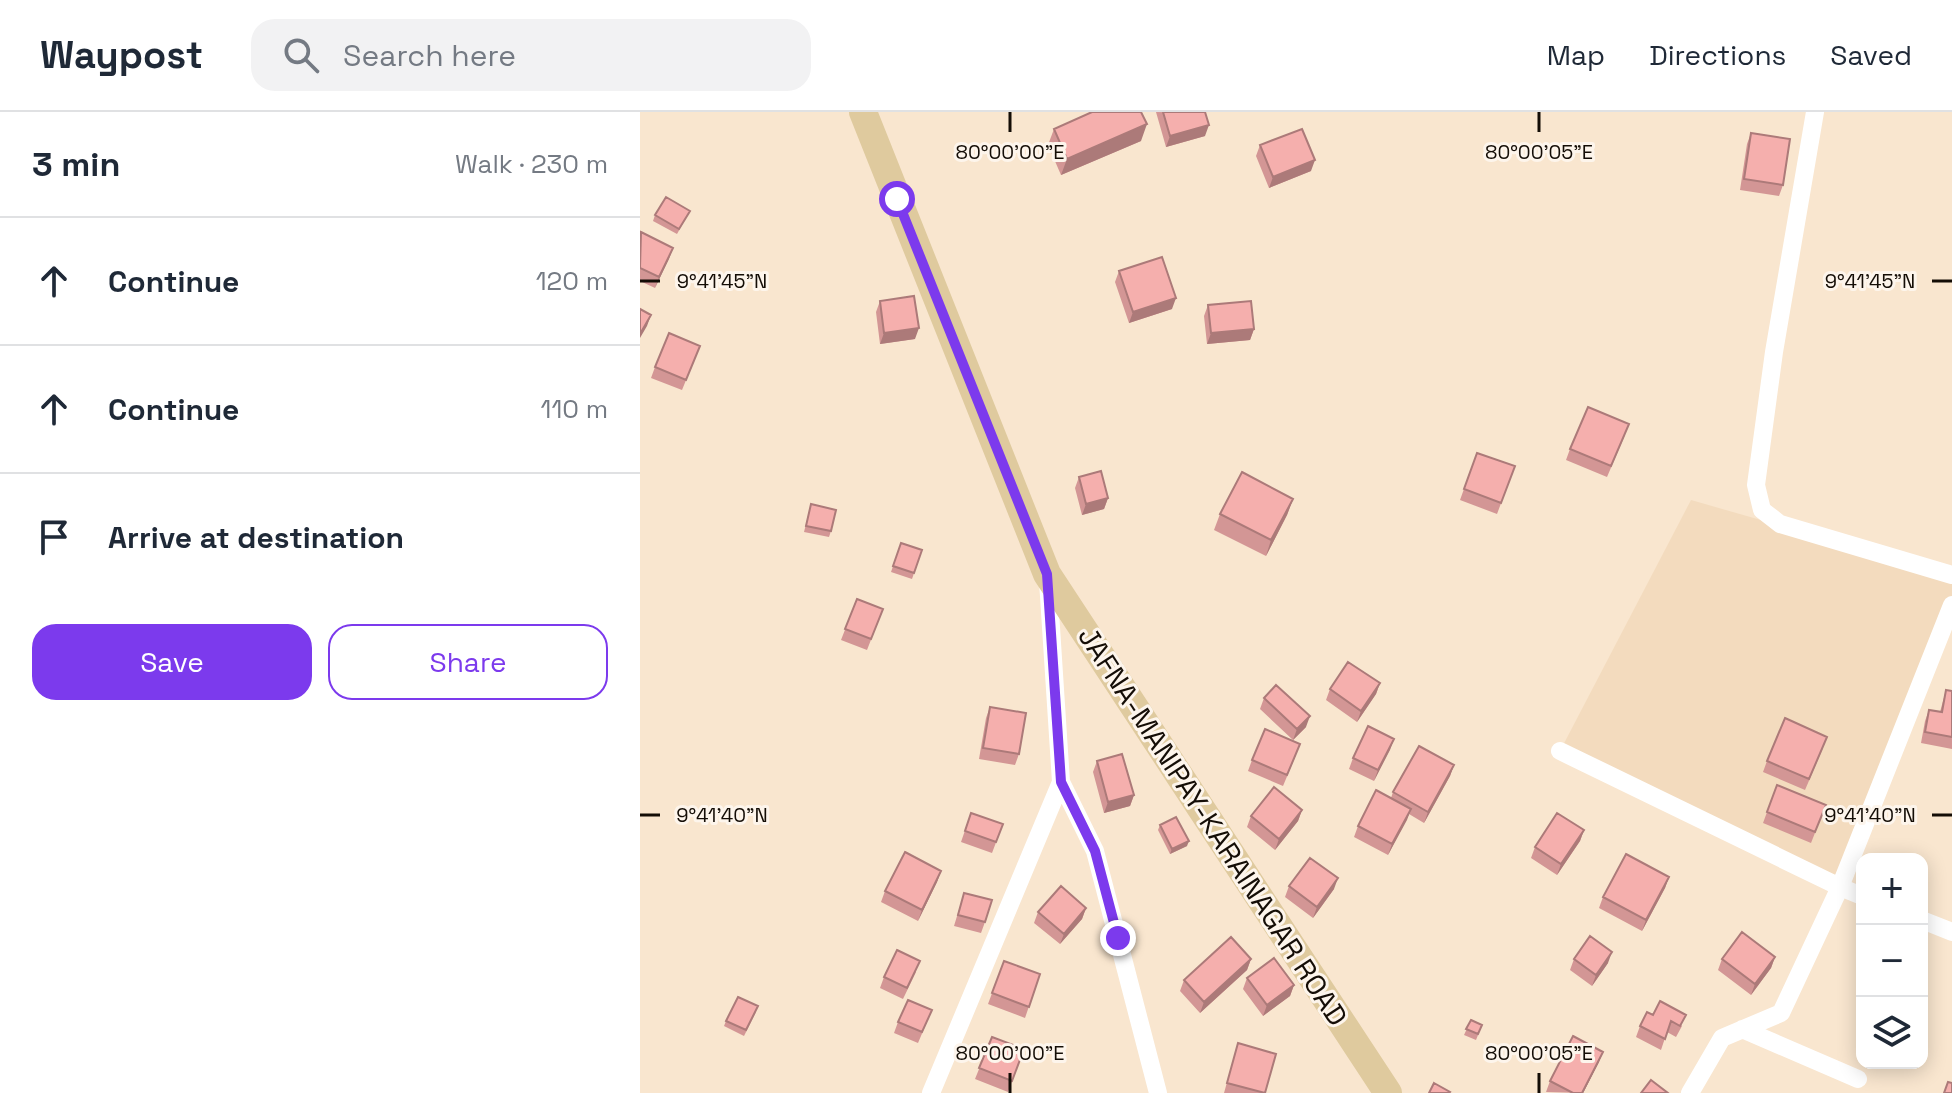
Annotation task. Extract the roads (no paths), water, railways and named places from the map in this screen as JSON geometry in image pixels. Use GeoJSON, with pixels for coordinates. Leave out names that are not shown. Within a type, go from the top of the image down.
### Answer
{"type":"FeatureCollection","features":[{"type":"Feature","properties":{"kind":"main road","name":"JAFNA-MANIPAY-KARAINAGAR ROAD"},"geometry":{"type":"LineString","coordinates":[[863,112],[1047,574],[1388,1093]]}},
{"type":"Feature","properties":{"kind":"street"},"geometry":{"type":"LineString","coordinates":[[1815,112],[1774,352],[1756,485],[1762,510],[1780,524],[1952,575]]}},
{"type":"Feature","properties":{"kind":"street"},"geometry":{"type":"LineString","coordinates":[[1047,574],[1061,782],[1095,851],[1158,1093]]}},
{"type":"Feature","properties":{"kind":"street"},"geometry":{"type":"LineString","coordinates":[[1690,1093],[1722,1038],[1781,1013],[1840,887],[1952,605]]}},
{"type":"Feature","properties":{"kind":"street"},"geometry":{"type":"LineString","coordinates":[[1560,751],[1856,894]]}},
{"type":"Feature","properties":{"kind":"street"},"geometry":{"type":"LineString","coordinates":[[931,1093],[1061,782]]}},
{"type":"Feature","properties":{"kind":"street"},"geometry":{"type":"LineString","coordinates":[[1928,922],[1952,932]]}},
{"type":"Feature","properties":{"kind":"street"},"geometry":{"type":"LineString","coordinates":[[1742,1029],[1858,1079]]}}]}
